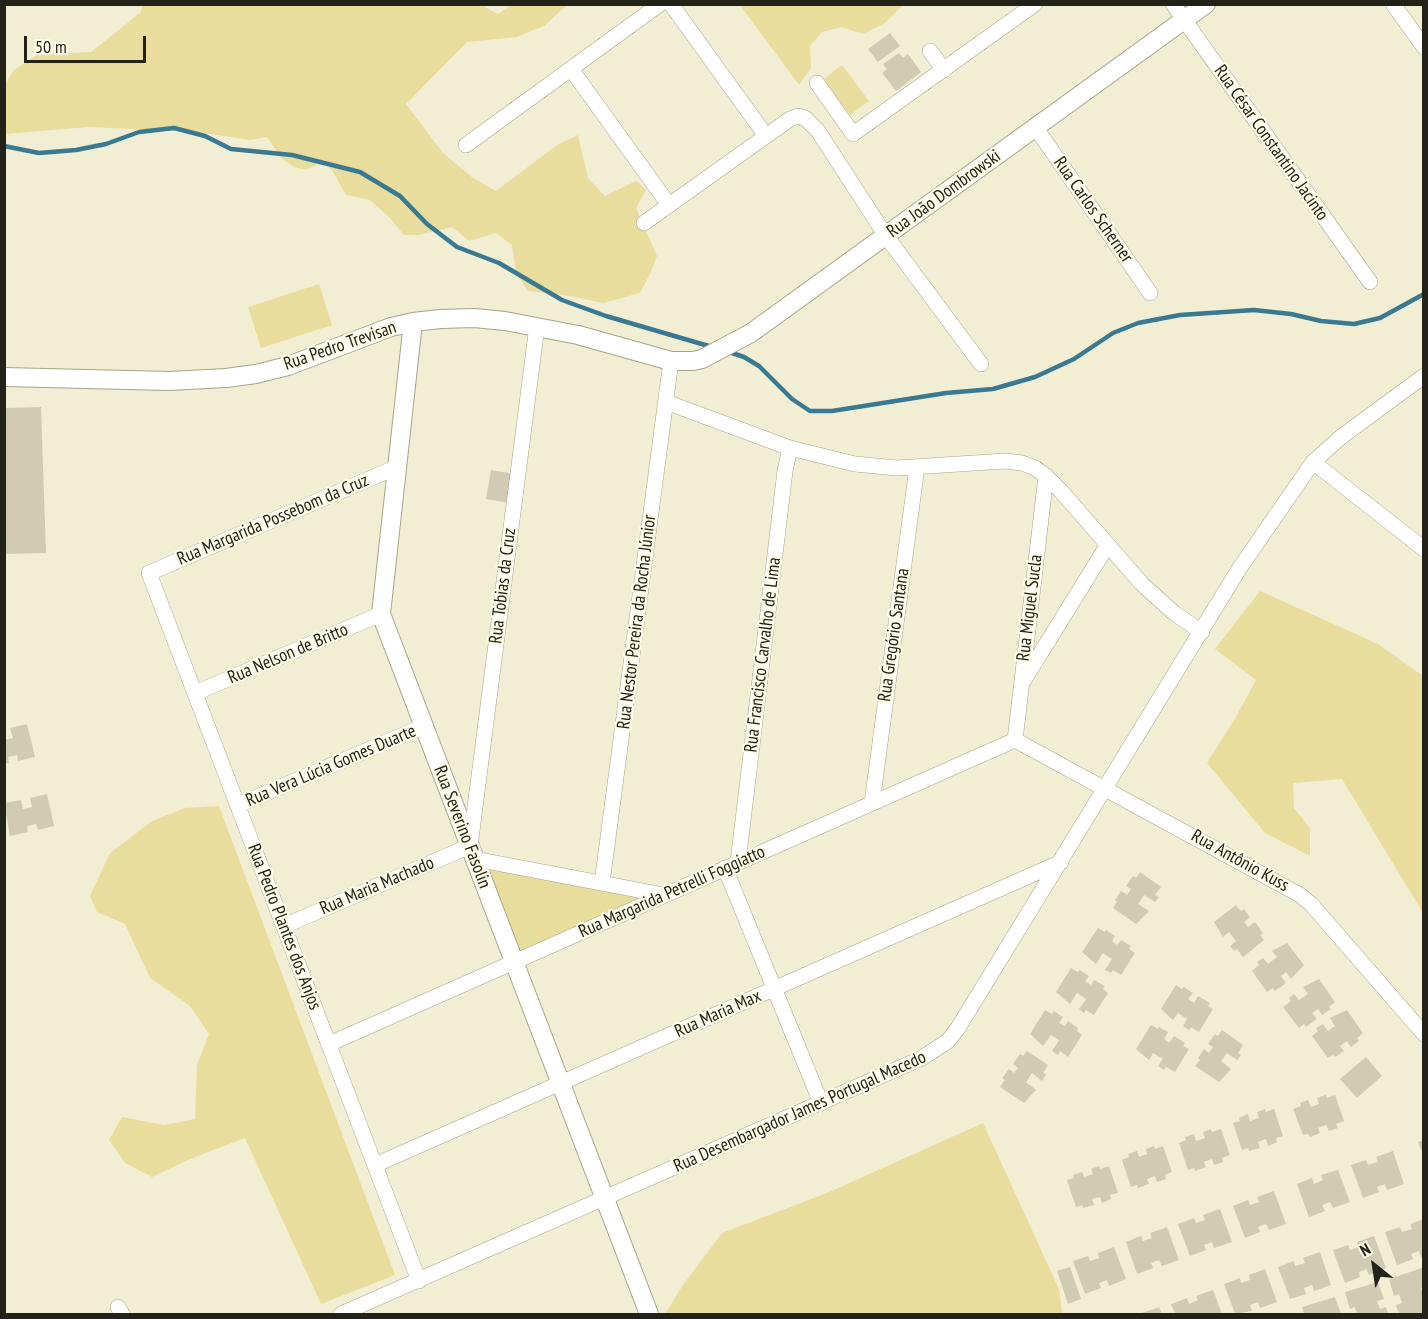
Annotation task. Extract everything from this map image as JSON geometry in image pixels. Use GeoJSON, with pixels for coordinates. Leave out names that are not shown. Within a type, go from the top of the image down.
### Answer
{"type":"FeatureCollection","features":[{"type":"Feature","properties":{"kind":"street"},"geometry":{"type":"LineString","coordinates":[[466,145],[660,4]]}},
{"type":"Feature","properties":{"kind":"street"},"geometry":{"type":"LineString","coordinates":[[671,4],[766,136]]}},
{"type":"Feature","properties":{"kind":"street"},"geometry":{"type":"LineString","coordinates":[[817,84],[853,134],[1035,4]]}},
{"type":"Feature","properties":{"kind":"street","name":"Rua César Constantino Jacinto"},"geometry":{"type":"LineString","coordinates":[[1173,4],[1370,282]]}},
{"type":"Feature","properties":{"kind":"street","name":"Rua João Dombrowski"},"geometry":{"type":"LineString","coordinates":[[671,362],[693,361],[709,356],[739,340],[1206,4]]}},
{"type":"Feature","properties":{"kind":"street"},"geometry":{"type":"LineString","coordinates":[[1393,4],[1424,47]]}},
{"type":"Feature","properties":{"kind":"street"},"geometry":{"type":"LineString","coordinates":[[930,51],[944,70]]}},
{"type":"Feature","properties":{"kind":"street"},"geometry":{"type":"LineString","coordinates":[[571,69],[669,205]]}},
{"type":"Feature","properties":{"kind":"street"},"geometry":{"type":"LineString","coordinates":[[644,222],[790,119],[798,116],[805,118],[818,131],[886,236],[981,364]]}},
{"type":"Feature","properties":{"kind":"street","name":"Rua Carlos Scherner"},"geometry":{"type":"LineString","coordinates":[[1036,128],[1150,293]]}},
{"type":"Feature","properties":{"kind":"street","name":"Rua Pedro Trevisan"},"geometry":{"type":"LineString","coordinates":[[4,377],[169,381],[226,378],[288,366],[369,335],[413,322],[474,318],[578,334],[671,362]]}},
{"type":"Feature","properties":{"kind":"street","name":"Rua Severino Fasolin"},"geometry":{"type":"LineString","coordinates":[[413,322],[381,614],[649,1314]]}},
{"type":"Feature","properties":{"kind":"street","name":"Rua Tobias da Cruz"},"geometry":{"type":"LineString","coordinates":[[472,853],[537,326]]}},
{"type":"Feature","properties":{"kind":"street","name":"Rua Nestor Pereira da Rocha Júnior"},"geometry":{"type":"LineString","coordinates":[[602,883],[671,362]]}},
{"type":"Feature","properties":{"kind":"street","name":"Rua Desembargador James Portugal Macedo"},"geometry":{"type":"LineString","coordinates":[[341,1314],[922,1058],[948,1041],[1106,789],[1239,569],[1313,462],[1341,436],[1424,376]]}},
{"type":"Feature","properties":{"kind":"street"},"geometry":{"type":"LineString","coordinates":[[666,402],[790,448],[855,464],[878,467],[917,467],[1005,461],[1022,463],[1046,476],[1107,546],[1158,599],[1202,632]]}},
{"type":"Feature","properties":{"kind":"street","name":"Rua Francisco Carvalho de Lima"},"geometry":{"type":"LineString","coordinates":[[790,448],[732,865],[775,989],[821,1103]]}},
{"type":"Feature","properties":{"kind":"street"},"geometry":{"type":"LineString","coordinates":[[1313,462],[1418,534],[1424,549]]}},
{"type":"Feature","properties":{"kind":"street","name":"Rua Margarida Possebom da Cruz"},"geometry":{"type":"LineString","coordinates":[[149,573],[397,467]]}},
{"type":"Feature","properties":{"kind":"street","name":"Rua Gregório Santana"},"geometry":{"type":"LineString","coordinates":[[872,803],[917,467]]}},
{"type":"Feature","properties":{"kind":"street","name":"Rua Miguel Sucla"},"geometry":{"type":"LineString","coordinates":[[1015,740],[1046,476]]}},
{"type":"Feature","properties":{"kind":"street"},"geometry":{"type":"LineString","coordinates":[[1021,686],[1107,546]]}},
{"type":"Feature","properties":{"kind":"street","name":"Rua Pedro Plantes dos Anjos"},"geometry":{"type":"LineString","coordinates":[[149,573],[419,1281]]}},
{"type":"Feature","properties":{"kind":"street","name":"Rua Nelson de Britto"},"geometry":{"type":"LineString","coordinates":[[195,693],[381,614]]}},
{"type":"Feature","properties":{"kind":"street","name":"Rua Vera Lúcia Gomes Duarte"},"geometry":{"type":"LineString","coordinates":[[238,806],[424,726]]}},
{"type":"Feature","properties":{"kind":"street","name":"Rua Margarida Petrelli Foggiatto"},"geometry":{"type":"LineString","coordinates":[[329,1044],[1015,740]]}},
{"type":"Feature","properties":{"kind":"street","name":"Rua Antônio Kuss"},"geometry":{"type":"LineString","coordinates":[[1015,740],[1300,895],[1316,909],[1424,1034]]}},
{"type":"Feature","properties":{"kind":"street"},"geometry":{"type":"LineString","coordinates":[[472,853],[664,895]]}},
{"type":"Feature","properties":{"kind":"street","name":"Rua Maria Machado"},"geometry":{"type":"LineString","coordinates":[[284,926],[472,853]]}},
{"type":"Feature","properties":{"kind":"street","name":"Rua Maria Max"},"geometry":{"type":"LineString","coordinates":[[375,1166],[1060,862]]}},
{"type":"Feature","properties":{"kind":"shaded area"},"geometry":{"type":"Polygon","coordinates":[[[479,4],[498,14],[511,5],[567,5],[544,26],[517,37],[467,42],[406,104],[443,153],[473,178],[496,191],[557,145],[578,135],[588,178],[605,196],[636,181],[646,190],[636,208],[657,256],[640,293],[603,303],[528,291],[516,273],[512,245],[496,233],[469,241],[452,227],[419,235],[404,235],[370,200],[346,195],[324,161],[306,170],[294,167],[281,158],[267,137],[250,140],[197,132],[89,127],[5,134],[5,84],[14,70],[37,55],[91,52],[140,13],[143,5],[479,4]]]}},
{"type":"Feature","properties":{"kind":"shaded area"},"geometry":{"type":"Polygon","coordinates":[[[740,5],[903,5],[885,23],[863,34],[841,27],[822,32],[810,46],[811,68],[799,85],[740,5]]]}},
{"type":"Feature","properties":{"kind":"shaded area"},"geometry":{"type":"Polygon","coordinates":[[[842,65],[869,101],[850,115],[823,80],[842,65]]]}},
{"type":"Feature","properties":{"kind":"shaded area"},"geometry":{"type":"Polygon","coordinates":[[[319,284],[332,325],[261,348],[248,307],[319,284]]]}},
{"type":"Feature","properties":{"kind":"shaded area"},"geometry":{"type":"Polygon","coordinates":[[[1260,591],[1378,644],[1423,676],[1423,913],[1342,779],[1293,783],[1294,808],[1310,828],[1310,856],[1265,833],[1207,763],[1256,680],[1215,649],[1260,591]]]}},
{"type":"Feature","properties":{"kind":"shaded area"},"geometry":{"type":"Polygon","coordinates":[[[219,806],[395,1275],[321,1304],[245,1138],[190,1159],[152,1177],[125,1163],[109,1140],[122,1117],[164,1125],[195,1119],[197,1065],[209,1034],[190,1006],[150,978],[125,924],[97,912],[90,896],[110,853],[152,821],[185,808],[219,806]]]}},
{"type":"Feature","properties":{"kind":"shaded area"},"geometry":{"type":"Polygon","coordinates":[[[482,867],[649,899],[517,955],[482,867]]]}},
{"type":"Feature","properties":{"kind":"shaded area"},"geometry":{"type":"Polygon","coordinates":[[[983,1123],[1059,1289],[1062,1314],[667,1314],[666,1312],[683,1285],[722,1233],[827,1193],[983,1123]]]}},
{"type":"Feature","properties":{"kind":"building"},"geometry":{"type":"Polygon","coordinates":[[[890,33],[900,46],[878,62],[868,49],[890,33]]]}},
{"type":"Feature","properties":{"kind":"building"},"geometry":{"type":"Polygon","coordinates":[[[899,53],[903,58],[908,54],[921,72],[896,91],[882,73],[887,69],[883,64],[899,53]]]}},
{"type":"Feature","properties":{"kind":"building"},"geometry":{"type":"Polygon","coordinates":[[[41,407],[46,553],[4,554],[4,408],[41,407]]]}},
{"type":"Feature","properties":{"kind":"building"},"geometry":{"type":"Polygon","coordinates":[[[491,470],[515,474],[510,503],[486,499],[491,470]]]}},
{"type":"Feature","properties":{"kind":"building"},"geometry":{"type":"Polygon","coordinates":[[[27,724],[35,757],[18,761],[17,755],[8,757],[9,763],[4,764],[4,740],[13,738],[10,728],[27,724]]]}},
{"type":"Feature","properties":{"kind":"building"},"geometry":{"type":"Polygon","coordinates":[[[47,794],[54,826],[38,830],[36,824],[27,826],[28,832],[10,836],[4,803],[21,800],[23,809],[32,807],[30,798],[47,794]]]}},
{"type":"Feature","properties":{"kind":"building"},"geometry":{"type":"Polygon","coordinates":[[[1140,872],[1161,887],[1155,895],[1159,897],[1155,902],[1144,895],[1138,904],[1149,911],[1136,924],[1113,908],[1121,891],[1127,895],[1131,889],[1126,886],[1133,876],[1136,878],[1140,872]]]}},
{"type":"Feature","properties":{"kind":"building"},"geometry":{"type":"Polygon","coordinates":[[[1236,905],[1241,911],[1244,909],[1250,917],[1244,922],[1248,927],[1255,922],[1263,933],[1260,935],[1264,940],[1243,957],[1237,949],[1234,951],[1230,946],[1236,941],[1229,932],[1223,937],[1214,922],[1236,905]]]}},
{"type":"Feature","properties":{"kind":"building"},"geometry":{"type":"Polygon","coordinates":[[[1098,928],[1115,936],[1112,941],[1117,945],[1121,940],[1131,946],[1129,949],[1135,953],[1121,975],[1113,970],[1111,973],[1105,970],[1112,959],[1103,953],[1096,964],[1082,952],[1098,928]]]}},
{"type":"Feature","properties":{"kind":"building"},"geometry":{"type":"Polygon","coordinates":[[[1287,943],[1304,965],[1291,979],[1286,972],[1281,976],[1286,983],[1275,991],[1273,988],[1267,992],[1252,971],[1259,965],[1257,962],[1263,958],[1268,964],[1277,957],[1272,951],[1287,943]]]}},
{"type":"Feature","properties":{"kind":"building"},"geometry":{"type":"Polygon","coordinates":[[[1071,968],[1078,972],[1080,970],[1089,976],[1085,981],[1091,985],[1094,980],[1105,986],[1103,989],[1108,993],[1094,1015],[1086,1010],[1084,1013],[1079,1009],[1086,999],[1077,993],[1070,1004],[1056,992],[1071,968]]]}},
{"type":"Feature","properties":{"kind":"building"},"geometry":{"type":"Polygon","coordinates":[[[1319,979],[1335,1002],[1329,1007],[1331,1009],[1322,1015],[1318,1009],[1312,1013],[1317,1019],[1306,1027],[1304,1024],[1299,1028],[1283,1007],[1291,1001],[1289,998],[1294,994],[1299,1000],[1308,994],[1303,987],[1319,979]]]}},
{"type":"Feature","properties":{"kind":"building"},"geometry":{"type":"Polygon","coordinates":[[[1176,985],[1193,993],[1188,999],[1194,1003],[1198,996],[1210,1003],[1208,1006],[1213,1009],[1199,1032],[1191,1027],[1189,1030],[1183,1026],[1187,1019],[1178,1013],[1173,1020],[1161,1009],[1176,985]]]}},
{"type":"Feature","properties":{"kind":"building"},"geometry":{"type":"Polygon","coordinates":[[[1045,1010],[1052,1014],[1054,1011],[1063,1017],[1059,1023],[1065,1026],[1068,1021],[1078,1028],[1077,1031],[1082,1035],[1068,1057],[1060,1051],[1058,1055],[1052,1051],[1059,1040],[1051,1035],[1043,1046],[1030,1034],[1045,1010]]]}},
{"type":"Feature","properties":{"kind":"building"},"geometry":{"type":"Polygon","coordinates":[[[1347,1010],[1363,1033],[1357,1038],[1359,1041],[1351,1047],[1347,1041],[1340,1046],[1344,1051],[1335,1057],[1333,1055],[1328,1058],[1312,1036],[1318,1031],[1316,1028],[1323,1024],[1328,1031],[1335,1026],[1330,1018],[1347,1010]]]}},
{"type":"Feature","properties":{"kind":"building"},"geometry":{"type":"Polygon","coordinates":[[[1151,1025],[1168,1032],[1164,1039],[1169,1043],[1174,1036],[1185,1043],[1183,1046],[1189,1049],[1175,1072],[1158,1066],[1163,1059],[1153,1053],[1149,1060],[1136,1049],[1151,1025]]]}},
{"type":"Feature","properties":{"kind":"building"},"geometry":{"type":"Polygon","coordinates":[[[1222,1030],[1243,1045],[1238,1053],[1241,1055],[1237,1060],[1227,1053],[1221,1061],[1231,1069],[1219,1082],[1195,1066],[1204,1049],[1209,1053],[1213,1047],[1208,1044],[1215,1034],[1218,1036],[1222,1030]]]}},
{"type":"Feature","properties":{"kind":"building"},"geometry":{"type":"Polygon","coordinates":[[[1027,1051],[1048,1065],[1043,1073],[1046,1075],[1042,1081],[1032,1073],[1026,1082],[1036,1090],[1024,1103],[1000,1087],[1005,1080],[1002,1078],[1009,1069],[1014,1073],[1018,1068],[1013,1064],[1020,1054],[1023,1056],[1027,1051]]]}},
{"type":"Feature","properties":{"kind":"building"},"geometry":{"type":"Polygon","coordinates":[[[1366,1057],[1382,1076],[1357,1098],[1340,1079],[1366,1057]]]}},
{"type":"Feature","properties":{"kind":"building"},"geometry":{"type":"Polygon","coordinates":[[[1326,1095],[1327,1098],[1335,1095],[1344,1121],[1336,1124],[1338,1128],[1329,1131],[1326,1125],[1318,1128],[1320,1133],[1310,1137],[1308,1134],[1303,1135],[1293,1109],[1308,1100],[1311,1107],[1319,1104],[1317,1098],[1326,1095]]]}},
{"type":"Feature","properties":{"kind":"building"},"geometry":{"type":"Polygon","coordinates":[[[1265,1109],[1266,1112],[1274,1109],[1283,1136],[1276,1138],[1277,1142],[1268,1146],[1266,1139],[1258,1142],[1260,1148],[1242,1150],[1233,1123],[1240,1121],[1239,1118],[1248,1114],[1250,1121],[1259,1118],[1257,1112],[1265,1109]]]}},
{"type":"Feature","properties":{"kind":"building"},"geometry":{"type":"Polygon","coordinates":[[[1211,1129],[1212,1132],[1221,1129],[1230,1155],[1222,1158],[1223,1162],[1214,1165],[1212,1159],[1204,1162],[1206,1167],[1195,1171],[1194,1168],[1188,1170],[1179,1143],[1186,1140],[1185,1137],[1194,1134],[1196,1141],[1205,1138],[1203,1132],[1211,1129]]]}},
{"type":"Feature","properties":{"kind":"building"},"geometry":{"type":"Polygon","coordinates":[[[1424,1140],[1424,1155],[1423,1155],[1418,1142],[1424,1140]]]}},
{"type":"Feature","properties":{"kind":"building"},"geometry":{"type":"Polygon","coordinates":[[[1154,1146],[1155,1149],[1163,1146],[1172,1172],[1165,1175],[1166,1179],[1157,1182],[1155,1176],[1147,1179],[1149,1184],[1138,1188],[1137,1185],[1131,1187],[1122,1160],[1129,1157],[1128,1154],[1137,1151],[1139,1157],[1147,1154],[1146,1149],[1154,1146]]]}},
{"type":"Feature","properties":{"kind":"building"},"geometry":{"type":"Polygon","coordinates":[[[1393,1151],[1404,1184],[1387,1190],[1385,1184],[1377,1187],[1379,1192],[1363,1198],[1351,1165],[1366,1160],[1368,1165],[1378,1162],[1376,1157],[1393,1151]]]}},
{"type":"Feature","properties":{"kind":"building"},"geometry":{"type":"Polygon","coordinates":[[[1099,1166],[1100,1169],[1109,1166],[1118,1193],[1110,1195],[1111,1199],[1102,1203],[1100,1197],[1092,1199],[1094,1205],[1076,1207],[1067,1180],[1082,1172],[1084,1177],[1093,1174],[1091,1169],[1099,1166]]]}},
{"type":"Feature","properties":{"kind":"building"},"geometry":{"type":"Polygon","coordinates":[[[1338,1170],[1350,1202],[1333,1208],[1330,1202],[1322,1205],[1325,1211],[1309,1217],[1297,1184],[1312,1178],[1314,1184],[1323,1180],[1321,1175],[1338,1170]]]}},
{"type":"Feature","properties":{"kind":"building"},"geometry":{"type":"Polygon","coordinates":[[[1274,1191],[1286,1224],[1269,1230],[1266,1224],[1258,1227],[1260,1232],[1245,1238],[1233,1206],[1248,1200],[1250,1205],[1259,1202],[1257,1197],[1274,1191]]]}},
{"type":"Feature","properties":{"kind":"building"},"geometry":{"type":"Polygon","coordinates":[[[1220,1209],[1232,1242],[1214,1248],[1212,1242],[1204,1245],[1206,1250],[1190,1256],[1178,1224],[1194,1218],[1196,1223],[1205,1220],[1203,1215],[1220,1209]]]}},
{"type":"Feature","properties":{"kind":"building"},"geometry":{"type":"Polygon","coordinates":[[[1424,1219],[1424,1256],[1421,1257],[1419,1251],[1411,1254],[1413,1259],[1397,1265],[1385,1232],[1400,1227],[1402,1232],[1412,1229],[1410,1224],[1424,1219]]]}},
{"type":"Feature","properties":{"kind":"building"},"geometry":{"type":"Polygon","coordinates":[[[1167,1227],[1179,1260],[1162,1266],[1159,1260],[1151,1263],[1153,1268],[1137,1274],[1126,1242],[1141,1236],[1143,1241],[1152,1238],[1150,1233],[1167,1227]]]}},
{"type":"Feature","properties":{"kind":"building"},"geometry":{"type":"Polygon","coordinates":[[[1374,1236],[1386,1268],[1369,1275],[1366,1269],[1359,1272],[1360,1277],[1345,1283],[1333,1250],[1348,1245],[1350,1250],[1359,1247],[1357,1242],[1374,1236]]]}},
{"type":"Feature","properties":{"kind":"building"},"geometry":{"type":"Polygon","coordinates":[[[1114,1247],[1126,1279],[1109,1286],[1107,1280],[1099,1283],[1101,1288],[1085,1294],[1073,1261],[1088,1256],[1090,1261],[1099,1258],[1098,1253],[1114,1247]]]}},
{"type":"Feature","properties":{"kind":"building"},"geometry":{"type":"Polygon","coordinates":[[[1320,1252],[1331,1285],[1314,1291],[1312,1285],[1304,1288],[1306,1294],[1290,1299],[1278,1267],[1294,1261],[1295,1266],[1305,1263],[1303,1258],[1320,1252]]]}},
{"type":"Feature","properties":{"kind":"building"},"geometry":{"type":"Polygon","coordinates":[[[1070,1267],[1081,1299],[1068,1304],[1057,1271],[1070,1267]]]}},
{"type":"Feature","properties":{"kind":"building"},"geometry":{"type":"Polygon","coordinates":[[[1422,1268],[1424,1287],[1421,1288],[1424,1296],[1424,1314],[1399,1314],[1396,1305],[1402,1303],[1399,1294],[1394,1296],[1389,1279],[1422,1268]]]}},
{"type":"Feature","properties":{"kind":"building"},"geometry":{"type":"Polygon","coordinates":[[[1265,1269],[1277,1302],[1260,1308],[1258,1302],[1250,1305],[1252,1311],[1235,1314],[1224,1284],[1240,1278],[1241,1283],[1250,1280],[1249,1275],[1265,1269]]]}},
{"type":"Feature","properties":{"kind":"building"},"geometry":{"type":"Polygon","coordinates":[[[1378,1282],[1384,1299],[1377,1301],[1380,1309],[1386,1307],[1388,1314],[1357,1314],[1355,1307],[1350,1309],[1345,1292],[1378,1282]]]}},
{"type":"Feature","properties":{"kind":"building"},"geometry":{"type":"Polygon","coordinates":[[[1213,1290],[1222,1314],[1175,1314],[1171,1304],[1187,1298],[1189,1304],[1198,1300],[1196,1296],[1213,1290]]]}},
{"type":"Feature","properties":{"kind":"building"},"geometry":{"type":"Polygon","coordinates":[[[1335,1297],[1341,1314],[1304,1314],[1302,1307],[1335,1297]]]}},
{"type":"Feature","properties":{"kind":"building"},"geometry":{"type":"Polygon","coordinates":[[[1159,1307],[1162,1314],[1139,1314],[1159,1307]]]}},
{"type":"Feature","properties":{"kind":"waterway"},"geometry":{"type":"LineString","coordinates":[[4,146],[39,153],[76,150],[106,144],[139,132],[174,128],[205,136],[231,149],[292,155],[360,172],[400,196],[427,224],[457,247],[499,263],[562,300],[606,316],[712,347]]}},
{"type":"Feature","properties":{"kind":"waterway"},"geometry":{"type":"LineString","coordinates":[[726,351],[744,357],[759,366],[792,399],[810,411],[832,411],[946,393],[993,389],[1035,377],[1074,359],[1113,333],[1138,323],[1180,315],[1254,310],[1354,324],[1380,318],[1424,294]]}}]}
